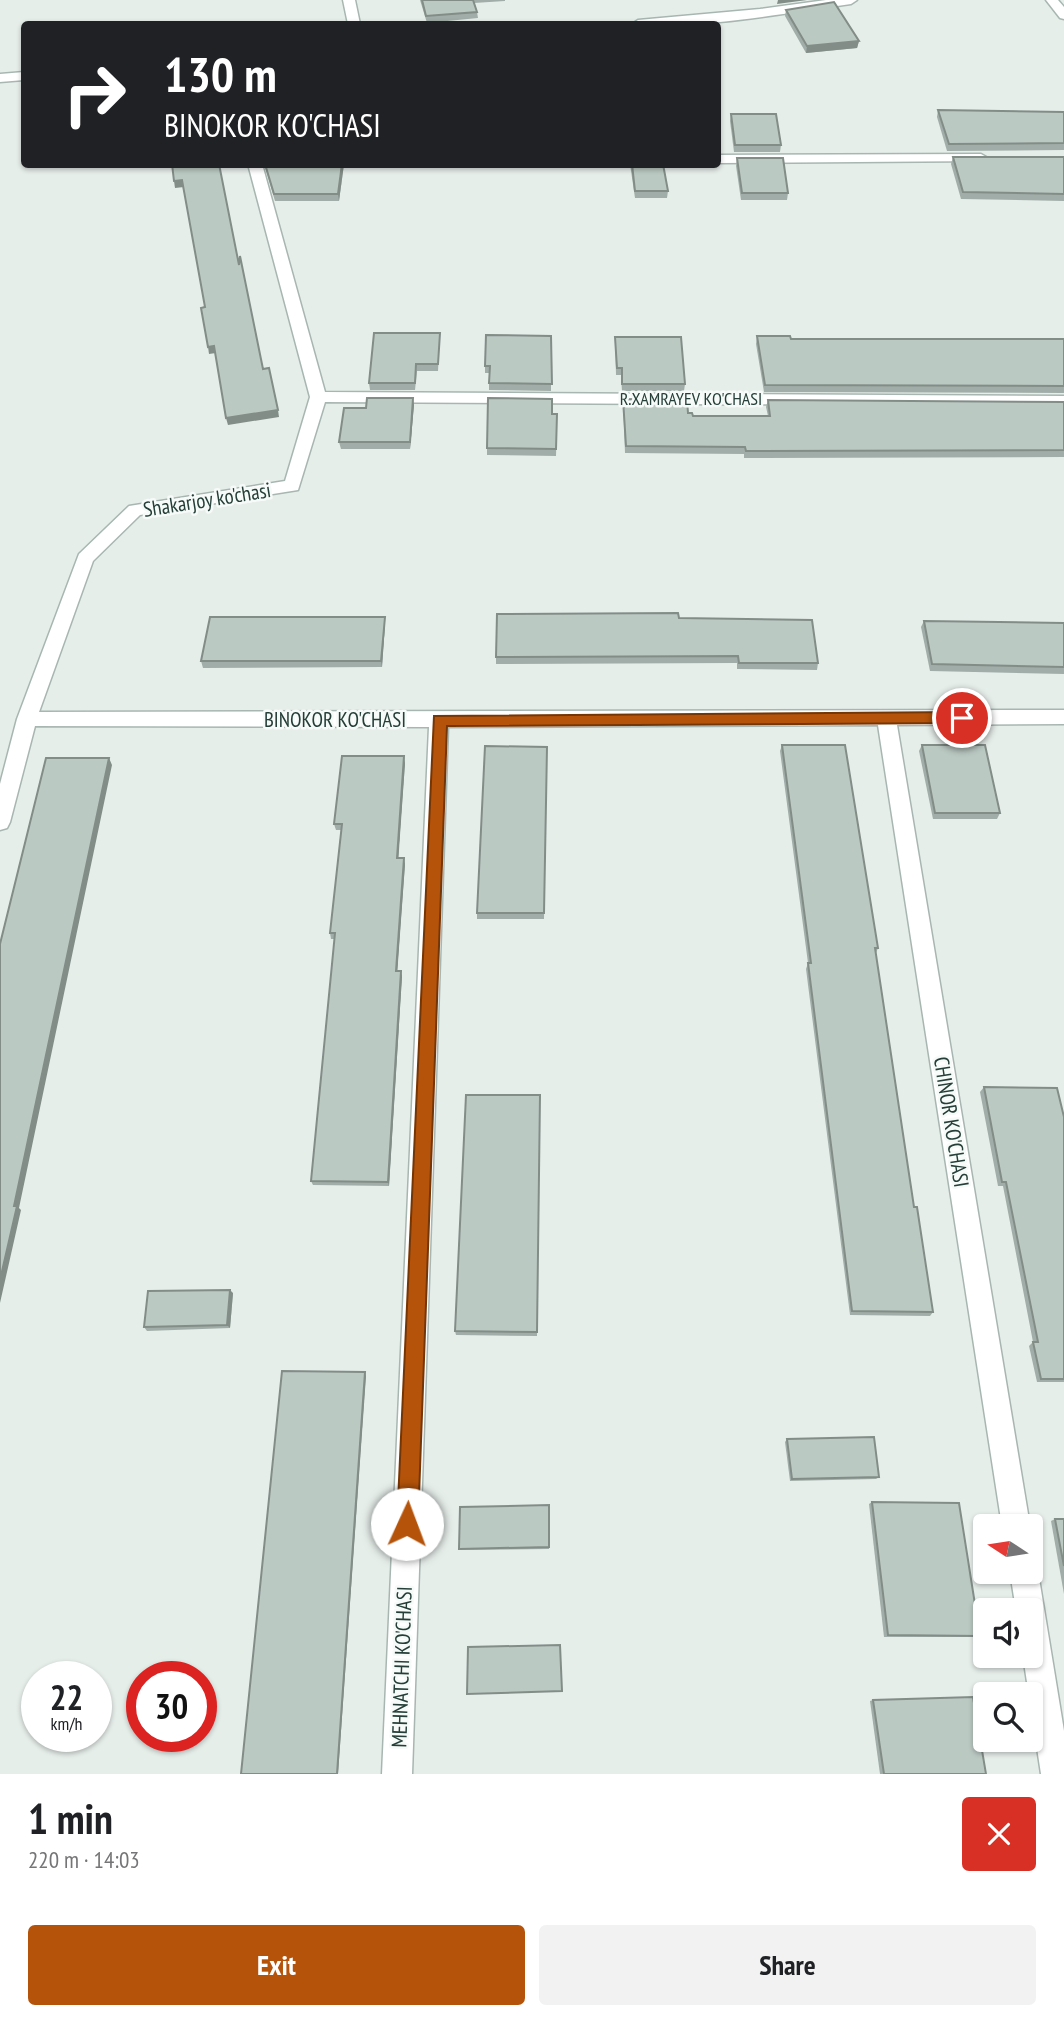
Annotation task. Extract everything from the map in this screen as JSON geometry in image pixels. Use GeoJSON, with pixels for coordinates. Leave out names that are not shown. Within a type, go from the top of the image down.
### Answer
{"type":"FeatureCollection","features":[{"type":"Feature","properties":{"kind":"street"},"geometry":{"type":"LineString","coordinates":[[349,0],[353,21]]}},
{"type":"Feature","properties":{"kind":"street"},"geometry":{"type":"LineString","coordinates":[[671,21],[760,13],[851,0]]}},
{"type":"Feature","properties":{"kind":"street"},"geometry":{"type":"LineString","coordinates":[[1052,0],[1064,15]]}},
{"type":"Feature","properties":{"kind":"street"},"geometry":{"type":"LineString","coordinates":[[0,78],[21,76]]}},
{"type":"Feature","properties":{"kind":"street"},"geometry":{"type":"LineString","coordinates":[[721,159],[995,158]]}},
{"type":"Feature","properties":{"kind":"street"},"geometry":{"type":"LineString","coordinates":[[256,168],[318,397]]}},
{"type":"Feature","properties":{"kind":"street","name":"R.XAMRAYEV KO'CHASI"},"geometry":{"type":"LineString","coordinates":[[318,397],[1064,401]]}},
{"type":"Feature","properties":{"kind":"street","name":"Shakarjoy ko'chasi"},"geometry":{"type":"LineString","coordinates":[[0,822],[27,719],[85,558],[135,510],[292,486],[318,397]]}},
{"type":"Feature","properties":{"kind":"street","name":"BINOKOR KO'CHASI"},"geometry":{"type":"LineString","coordinates":[[27,719],[1064,717]]}},
{"type":"Feature","properties":{"kind":"street","name":"CHINOR KO'CHASI"},"geometry":{"type":"LineString","coordinates":[[886,718],[1014,1514]]}},
{"type":"Feature","properties":{"kind":"street","name":"MEHNATCHI KO'CHASI"},"geometry":{"type":"LineString","coordinates":[[397,1774],[439,720]]}},
{"type":"Feature","properties":{"kind":"street"},"geometry":{"type":"LineString","coordinates":[[1039,1668],[1056,1774]]}},
{"type":"Feature","properties":{"kind":"building"},"geometry":{"type":"Polygon","coordinates":[[[422,0],[473,0],[477,12],[426,16],[422,0]]]}},
{"type":"Feature","properties":{"kind":"building"},"geometry":{"type":"Polygon","coordinates":[[[834,2],[859,41],[807,46],[786,10],[834,2]]]}},
{"type":"Feature","properties":{"kind":"building"},"geometry":{"type":"Polygon","coordinates":[[[938,110],[1064,112],[1064,143],[949,144],[938,110]]]}},
{"type":"Feature","properties":{"kind":"building"},"geometry":{"type":"Polygon","coordinates":[[[731,114],[776,114],[781,145],[735,145],[731,114]]]}},
{"type":"Feature","properties":{"kind":"building"},"geometry":{"type":"Polygon","coordinates":[[[953,157],[1064,157],[1064,194],[963,192],[953,157]]]}},
{"type":"Feature","properties":{"kind":"building"},"geometry":{"type":"Polygon","coordinates":[[[737,158],[783,158],[788,193],[742,193],[737,158]]]}},
{"type":"Feature","properties":{"kind":"building"},"geometry":{"type":"Polygon","coordinates":[[[172,168],[220,168],[263,369],[269,368],[278,410],[226,418],[214,346],[208,347],[201,308],[205,307],[182,180],[174,181],[172,168]]]}},
{"type":"Feature","properties":{"kind":"building"},"geometry":{"type":"Polygon","coordinates":[[[266,168],[341,168],[338,194],[274,194],[266,168]]]}},
{"type":"Feature","properties":{"kind":"building"},"geometry":{"type":"Polygon","coordinates":[[[632,168],[664,168],[668,191],[635,191],[632,168]]]}},
{"type":"Feature","properties":{"kind":"building"},"geometry":{"type":"Polygon","coordinates":[[[374,333],[440,333],[438,364],[416,364],[415,383],[369,383],[374,333]]]}},
{"type":"Feature","properties":{"kind":"building"},"geometry":{"type":"Polygon","coordinates":[[[486,335],[551,336],[552,384],[489,383],[490,366],[485,366],[486,335]]]}},
{"type":"Feature","properties":{"kind":"building"},"geometry":{"type":"Polygon","coordinates":[[[757,336],[790,336],[791,339],[1064,339],[1064,386],[765,385],[757,336]]]}},
{"type":"Feature","properties":{"kind":"building"},"geometry":{"type":"Polygon","coordinates":[[[615,337],[681,337],[685,384],[622,384],[622,368],[617,368],[615,337]]]}},
{"type":"Feature","properties":{"kind":"building"},"geometry":{"type":"Polygon","coordinates":[[[367,398],[413,398],[410,442],[339,442],[344,408],[366,408],[367,398]]]}},
{"type":"Feature","properties":{"kind":"building"},"geometry":{"type":"Polygon","coordinates":[[[488,398],[552,399],[552,414],[557,414],[556,449],[487,448],[488,398]]]}},
{"type":"Feature","properties":{"kind":"building"},"geometry":{"type":"Polygon","coordinates":[[[623,399],[687,400],[688,413],[693,416],[770,416],[768,400],[1064,402],[1064,450],[746,451],[745,447],[626,446],[623,399]]]}},
{"type":"Feature","properties":{"kind":"building"},"geometry":{"type":"Polygon","coordinates":[[[678,613],[679,618],[812,620],[818,663],[739,663],[738,656],[496,657],[497,614],[678,613]]]}},
{"type":"Feature","properties":{"kind":"building"},"geometry":{"type":"Polygon","coordinates":[[[210,617],[385,617],[381,661],[201,661],[210,617]]]}},
{"type":"Feature","properties":{"kind":"building"},"geometry":{"type":"Polygon","coordinates":[[[924,621],[1064,623],[1064,667],[932,664],[924,621]]]}},
{"type":"Feature","properties":{"kind":"building"},"geometry":{"type":"Polygon","coordinates":[[[782,745],[845,745],[878,948],[875,948],[914,1207],[917,1207],[933,1312],[852,1311],[782,745]]]}},
{"type":"Feature","properties":{"kind":"building"},"geometry":{"type":"Polygon","coordinates":[[[922,745],[985,745],[1000,813],[935,813],[922,745]]]}},
{"type":"Feature","properties":{"kind":"building"},"geometry":{"type":"Polygon","coordinates":[[[485,746],[547,747],[544,913],[477,913],[485,746]]]}},
{"type":"Feature","properties":{"kind":"building"},"geometry":{"type":"Polygon","coordinates":[[[342,756],[404,756],[397,858],[404,858],[396,971],[401,971],[388,1182],[311,1181],[335,933],[330,933],[342,824],[334,824],[342,756]]]}},
{"type":"Feature","properties":{"kind":"building"},"geometry":{"type":"Polygon","coordinates":[[[46,758],[109,758],[0,1280],[0,944],[46,758]]]}},
{"type":"Feature","properties":{"kind":"building"},"geometry":{"type":"Polygon","coordinates":[[[984,1087],[1057,1088],[1064,1117],[1064,1379],[1041,1379],[1033,1342],[1038,1342],[984,1087]]]}},
{"type":"Feature","properties":{"kind":"building"},"geometry":{"type":"Polygon","coordinates":[[[466,1095],[540,1095],[537,1332],[455,1331],[466,1095]]]}},
{"type":"Feature","properties":{"kind":"building"},"geometry":{"type":"Polygon","coordinates":[[[230,1290],[227,1325],[144,1327],[148,1291],[230,1290]]]}},
{"type":"Feature","properties":{"kind":"building"},"geometry":{"type":"Polygon","coordinates":[[[282,1371],[365,1372],[337,1774],[241,1774],[282,1371]]]}},
{"type":"Feature","properties":{"kind":"building"},"geometry":{"type":"Polygon","coordinates":[[[874,1437],[879,1477],[792,1479],[787,1439],[874,1437]]]}},
{"type":"Feature","properties":{"kind":"building"},"geometry":{"type":"Polygon","coordinates":[[[872,1502],[959,1503],[974,1598],[973,1636],[888,1635],[872,1502]]]}},
{"type":"Feature","properties":{"kind":"building"},"geometry":{"type":"Polygon","coordinates":[[[549,1505],[549,1547],[459,1549],[460,1507],[549,1505]]]}},
{"type":"Feature","properties":{"kind":"building"},"geometry":{"type":"Polygon","coordinates":[[[1055,1519],[1064,1519],[1064,1566],[1055,1519]]]}},
{"type":"Feature","properties":{"kind":"building"},"geometry":{"type":"Polygon","coordinates":[[[560,1645],[562,1691],[467,1694],[468,1647],[560,1645]]]}},
{"type":"Feature","properties":{"kind":"building"},"geometry":{"type":"Polygon","coordinates":[[[973,1697],[973,1752],[982,1752],[986,1774],[884,1774],[873,1700],[973,1697]]]}},
{"type":"Feature","properties":{"kind":"route"},"geometry":{"type":"LineString","coordinates":[[407,1524],[439,720],[962,718]]}}]}
